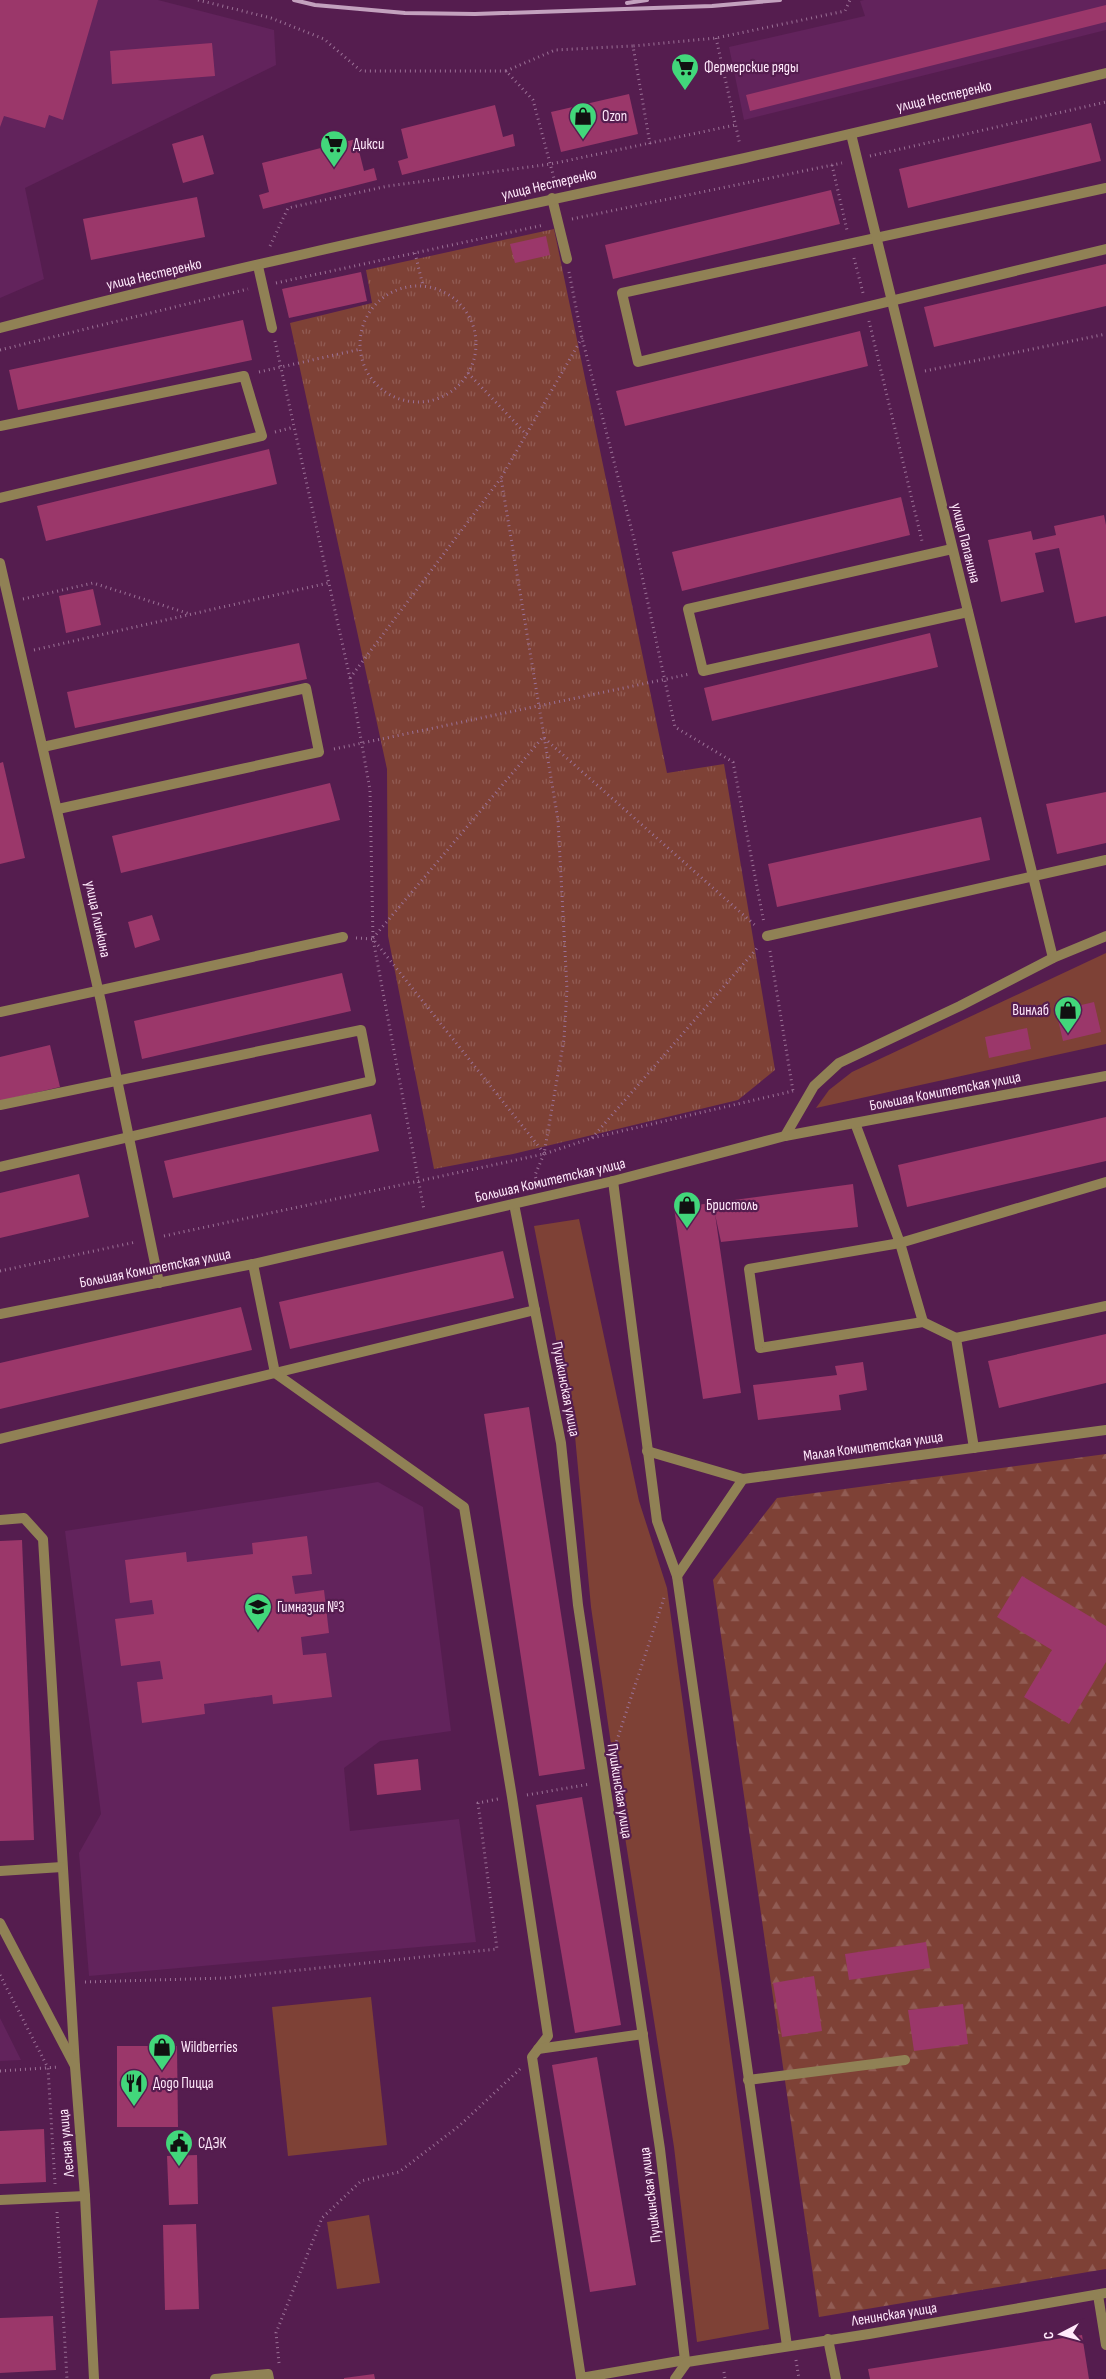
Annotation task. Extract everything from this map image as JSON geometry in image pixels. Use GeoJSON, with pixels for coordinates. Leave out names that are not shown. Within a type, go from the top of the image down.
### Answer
{"type":"FeatureCollection","features":[{"type":"Feature","properties":{"kind":"street","name":"улица Нестеренко"},"geometry":{"type":"LineString","coordinates":[[0,328],[120,296],[552,198],[851,134],[1106,73]]}},
{"type":"Feature","properties":{"kind":"street","name":"улица Папанина"},"geometry":{"type":"LineString","coordinates":[[851,134],[1054,958]]}},
{"type":"Feature","properties":{"kind":"street"},"geometry":{"type":"LineString","coordinates":[[1106,188],[622,293],[638,362],[1106,249]]}},
{"type":"Feature","properties":{"kind":"street"},"geometry":{"type":"LineString","coordinates":[[552,198],[567,259]]}},
{"type":"Feature","properties":{"kind":"street"},"geometry":{"type":"LineString","coordinates":[[258,266],[272,328]]}},
{"type":"Feature","properties":{"kind":"street"},"geometry":{"type":"LineString","coordinates":[[0,426],[244,376],[262,436],[0,498]]}},
{"type":"Feature","properties":{"kind":"street"},"geometry":{"type":"LineString","coordinates":[[952,550],[688,609],[703,671],[968,612]]}},
{"type":"Feature","properties":{"kind":"street","name":"улица Глинкина"},"geometry":{"type":"LineString","coordinates":[[0,564],[58,809],[159,1283]]}},
{"type":"Feature","properties":{"kind":"street"},"geometry":{"type":"LineString","coordinates":[[43,747],[306,688],[319,752],[58,809]]}},
{"type":"Feature","properties":{"kind":"street"},"geometry":{"type":"LineString","coordinates":[[767,936],[1106,860]]}},
{"type":"Feature","properties":{"kind":"street"},"geometry":{"type":"LineString","coordinates":[[785,1136],[814,1086],[839,1063],[960,1006],[1054,958],[1106,936]]}},
{"type":"Feature","properties":{"kind":"street"},"geometry":{"type":"LineString","coordinates":[[0,1012],[342,937]]}},
{"type":"Feature","properties":{"kind":"street"},"geometry":{"type":"LineString","coordinates":[[0,1105],[361,1030],[371,1081],[0,1167]]}},
{"type":"Feature","properties":{"kind":"street","name":"Большая Комитетская улица"},"geometry":{"type":"LineString","coordinates":[[0,1314],[253,1264],[613,1181],[785,1136],[1106,1076]]}},
{"type":"Feature","properties":{"kind":"street"},"geometry":{"type":"LineString","coordinates":[[855,1123],[900,1243],[923,1322]]}},
{"type":"Feature","properties":{"kind":"street"},"geometry":{"type":"LineString","coordinates":[[613,1181],[657,1521],[677,1576],[786,2346]]}},
{"type":"Feature","properties":{"kind":"street"},"geometry":{"type":"LineString","coordinates":[[1106,1182],[900,1243],[749,1269],[760,1348],[923,1322],[956,1338],[1106,1306]]}},
{"type":"Feature","properties":{"kind":"street","name":"Пушкинская улица"},"geometry":{"type":"LineString","coordinates":[[514,1204],[561,1443],[578,1605],[603,1782],[660,2149],[686,2361]]}},
{"type":"Feature","properties":{"kind":"street"},"geometry":{"type":"LineString","coordinates":[[253,1264],[274,1372],[464,1507],[512,1797],[548,2036],[535,2053],[579,2379]]}},
{"type":"Feature","properties":{"kind":"street"},"geometry":{"type":"LineString","coordinates":[[0,1439],[535,1310]]}},
{"type":"Feature","properties":{"kind":"street"},"geometry":{"type":"LineString","coordinates":[[956,1338],[974,1448]]}},
{"type":"Feature","properties":{"kind":"street","name":"Малая Комитетская улица"},"geometry":{"type":"LineString","coordinates":[[647,1451],[743,1479],[1106,1430]]}},
{"type":"Feature","properties":{"kind":"street"},"geometry":{"type":"LineString","coordinates":[[677,1576],[743,1479]]}},
{"type":"Feature","properties":{"kind":"street"},"geometry":{"type":"LineString","coordinates":[[0,1520],[24,1518],[43,1539],[75,2066]]}},
{"type":"Feature","properties":{"kind":"street"},"geometry":{"type":"LineString","coordinates":[[0,1871],[62,1867]]}},
{"type":"Feature","properties":{"kind":"street","name":"Лесная улица"},"geometry":{"type":"LineString","coordinates":[[0,1923],[75,2066],[86,2196],[94,2379]]}},
{"type":"Feature","properties":{"kind":"street"},"geometry":{"type":"LineString","coordinates":[[535,2053],[643,2034]]}},
{"type":"Feature","properties":{"kind":"street"},"geometry":{"type":"LineString","coordinates":[[748,2080],[905,2060]]}},
{"type":"Feature","properties":{"kind":"street"},"geometry":{"type":"LineString","coordinates":[[0,2200],[86,2196]]}},
{"type":"Feature","properties":{"kind":"street"},"geometry":{"type":"LineString","coordinates":[[1102,2294],[1106,2345]]}},
{"type":"Feature","properties":{"kind":"street","name":"Ленинская улица"},"geometry":{"type":"LineString","coordinates":[[579,2379],[869,2334],[1102,2294]]}},
{"type":"Feature","properties":{"kind":"street"},"geometry":{"type":"LineString","coordinates":[[828,2339],[836,2379]]}},
{"type":"Feature","properties":{"kind":"street"},"geometry":{"type":"LineString","coordinates":[[675,2379],[686,2361]]}},
{"type":"Feature","properties":{"kind":"street"},"geometry":{"type":"LineString","coordinates":[[216,2379],[268,2374],[269,2379]]}},
{"type":"Feature","properties":{"kind":"path"},"geometry":{"type":"LineString","coordinates":[[198,0],[271,18],[324,39],[361,71],[506,71],[555,50],[633,46],[716,38],[845,11],[850,0]]}},
{"type":"Feature","properties":{"kind":"path"},"geometry":{"type":"LineString","coordinates":[[716,38],[749,182]]}},
{"type":"Feature","properties":{"kind":"path"},"geometry":{"type":"LineString","coordinates":[[633,46],[650,144]]}},
{"type":"Feature","properties":{"kind":"path"},"geometry":{"type":"LineString","coordinates":[[506,71],[533,100],[555,182]]}},
{"type":"Feature","properties":{"kind":"path"},"geometry":{"type":"LineString","coordinates":[[258,266],[288,208],[388,186],[550,164],[735,125]]}},
{"type":"Feature","properties":{"kind":"path"},"geometry":{"type":"LineString","coordinates":[[832,165],[925,556]]}},
{"type":"Feature","properties":{"kind":"path"},"geometry":{"type":"LineString","coordinates":[[415,253],[423,286]]}},
{"type":"Feature","properties":{"kind":"path"},"geometry":{"type":"LineString","coordinates":[[567,259],[582,338],[634,540],[675,727],[733,762],[767,936],[797,1115]]}},
{"type":"Feature","properties":{"kind":"path"},"geometry":{"type":"LineString","coordinates":[[423,286],[443,291],[460,303],[471,320],[475,334],[475,354],[468,373],[455,389],[438,399],[418,402],[398,399],[381,389],[367,374],[360,355],[361,349],[360,334],[367,315],[380,299],[397,289],[423,286]]}},
{"type":"Feature","properties":{"kind":"path"},"geometry":{"type":"LineString","coordinates":[[272,328],[350,678],[370,790],[373,939],[427,1224]]}},
{"type":"Feature","properties":{"kind":"path"},"geometry":{"type":"LineString","coordinates":[[910,374],[1106,334]]}},
{"type":"Feature","properties":{"kind":"path"},"geometry":{"type":"LineString","coordinates":[[350,678],[501,478],[582,338]]}},
{"type":"Feature","properties":{"kind":"path"},"geometry":{"type":"LineString","coordinates":[[244,376],[361,349]]}},
{"type":"Feature","properties":{"kind":"path"},"geometry":{"type":"LineString","coordinates":[[468,373],[527,435]]}},
{"type":"Feature","properties":{"kind":"path"},"geometry":{"type":"LineString","coordinates":[[501,478],[558,820],[567,989],[564,1039],[544,1154],[535,1175]]}},
{"type":"Feature","properties":{"kind":"path"},"geometry":{"type":"LineString","coordinates":[[9,603],[93,583],[191,615]]}},
{"type":"Feature","properties":{"kind":"path"},"geometry":{"type":"LineString","coordinates":[[21,653],[328,583]]}},
{"type":"Feature","properties":{"kind":"path"},"geometry":{"type":"LineString","coordinates":[[319,752],[703,671]]}},
{"type":"Feature","properties":{"kind":"path"},"geometry":{"type":"LineString","coordinates":[[543,737],[767,936]]}},
{"type":"Feature","properties":{"kind":"path"},"geometry":{"type":"LineString","coordinates":[[373,939],[543,737]]}},
{"type":"Feature","properties":{"kind":"path"},"geometry":{"type":"LineString","coordinates":[[592,1138],[767,936]]}},
{"type":"Feature","properties":{"kind":"path"},"geometry":{"type":"LineString","coordinates":[[373,939],[544,1154]]}},
{"type":"Feature","properties":{"kind":"path"},"geometry":{"type":"LineString","coordinates":[[0,1271],[544,1154],[592,1138],[793,1091]]}},
{"type":"Feature","properties":{"kind":"path"},"geometry":{"type":"LineString","coordinates":[[612,1754],[667,1588],[677,1576]]}},
{"type":"Feature","properties":{"kind":"path"},"geometry":{"type":"LineString","coordinates":[[69,1983],[225,1978],[497,1949],[478,1803],[603,1782]]}},
{"type":"Feature","properties":{"kind":"path"},"geometry":{"type":"LineString","coordinates":[[0,1975],[48,2068],[66,2379]]}},
{"type":"Feature","properties":{"kind":"path"},"geometry":{"type":"LineString","coordinates":[[280,2370],[276,2333],[322,2218],[361,2181],[399,2172],[459,2126],[535,2053]]}},
{"type":"Feature","properties":{"kind":"path"},"geometry":{"type":"LineString","coordinates":[[0,2071],[75,2066]]}},
{"type":"Feature","properties":{"kind":"shaded area"},"geometry":{"type":"Polygon","coordinates":[[[0,0],[158,0],[274,30],[276,65],[25,188],[44,279],[0,298],[0,0]]]}},
{"type":"Feature","properties":{"kind":"shaded area"},"geometry":{"type":"Polygon","coordinates":[[[1106,0],[1106,30],[744,120],[729,47],[865,16],[860,1],[1106,0]]]}},
{"type":"Feature","properties":{"kind":"shaded area","name":"Гимназия №3"},"geometry":{"type":"Polygon","coordinates":[[[378,1482],[423,1507],[451,1731],[380,1741],[344,1768],[350,1831],[459,1819],[476,1942],[89,1976],[79,1853],[101,1814],[65,1531],[378,1482]]]}},
{"type":"Feature","properties":{"kind":"shaded area"},"geometry":{"type":"Polygon","coordinates":[[[0,2018],[21,2060],[0,2061],[0,2018]]]}},
{"type":"Feature","properties":{"kind":"green space"},"geometry":{"type":"Polygon","coordinates":[[[554,229],[667,773],[724,764],[775,1070],[738,1100],[513,1154],[434,1169],[388,936],[387,769],[290,323],[372,303],[366,270],[554,229]]]}},
{"type":"Feature","properties":{"kind":"green space"},"geometry":{"type":"Polygon","coordinates":[[[1106,953],[1106,1044],[816,1108],[829,1090],[852,1072],[1106,953]]]}},
{"type":"Feature","properties":{"kind":"green space"},"geometry":{"type":"Polygon","coordinates":[[[579,1219],[639,1501],[667,1588],[769,2329],[697,2342],[674,2147],[591,1607],[575,1436],[534,1226],[579,1219]]]}},
{"type":"Feature","properties":{"kind":"green space"},"geometry":{"type":"Polygon","coordinates":[[[1106,1454],[1106,2269],[819,2317],[713,1580],[777,1498],[1106,1454]]]}},
{"type":"Feature","properties":{"kind":"green space"},"geometry":{"type":"Polygon","coordinates":[[[371,1997],[387,2145],[288,2156],[272,2007],[371,1997]]]}},
{"type":"Feature","properties":{"kind":"green space"},"geometry":{"type":"Polygon","coordinates":[[[369,2215],[380,2283],[337,2289],[327,2222],[369,2215]]]}},
{"type":"Feature","properties":{"kind":"building"},"geometry":{"type":"Polygon","coordinates":[[[0,0],[98,0],[63,120],[49,115],[45,128],[4,116],[0,127],[0,0]]]}},
{"type":"Feature","properties":{"kind":"building"},"geometry":{"type":"Polygon","coordinates":[[[1106,5],[1106,22],[750,111],[746,95],[1106,5]]]}},
{"type":"Feature","properties":{"kind":"building"},"geometry":{"type":"Polygon","coordinates":[[[212,43],[215,76],[112,84],[110,51],[212,43]]]}},
{"type":"Feature","properties":{"kind":"building"},"geometry":{"type":"Polygon","coordinates":[[[629,94],[638,134],[561,152],[551,112],[629,94]]]}},
{"type":"Feature","properties":{"kind":"building"},"geometry":{"type":"Polygon","coordinates":[[[495,105],[503,137],[513,134],[515,146],[402,175],[398,161],[408,158],[401,129],[495,105]]]}},
{"type":"Feature","properties":{"kind":"building"},"geometry":{"type":"Polygon","coordinates":[[[1091,123],[1101,161],[908,208],[899,169],[1091,123]]]}},
{"type":"Feature","properties":{"kind":"building"},"geometry":{"type":"Polygon","coordinates":[[[203,135],[214,174],[183,183],[172,144],[203,135]]]}},
{"type":"Feature","properties":{"kind":"building"},"geometry":{"type":"Polygon","coordinates":[[[356,139],[364,171],[374,168],[377,180],[263,209],[259,195],[269,192],[262,163],[356,139]]]}},
{"type":"Feature","properties":{"kind":"building"},"geometry":{"type":"Polygon","coordinates":[[[831,190],[840,224],[613,279],[605,245],[831,190]]]}},
{"type":"Feature","properties":{"kind":"building"},"geometry":{"type":"Polygon","coordinates":[[[197,197],[205,237],[91,260],[83,219],[197,197]]]}},
{"type":"Feature","properties":{"kind":"building"},"geometry":{"type":"Polygon","coordinates":[[[546,236],[550,255],[515,263],[510,244],[546,236]]]}},
{"type":"Feature","properties":{"kind":"building"},"geometry":{"type":"Polygon","coordinates":[[[1106,264],[1106,306],[934,347],[924,307],[1106,264]]]}},
{"type":"Feature","properties":{"kind":"building"},"geometry":{"type":"Polygon","coordinates":[[[361,272],[367,301],[289,318],[282,289],[361,272]]]}},
{"type":"Feature","properties":{"kind":"building"},"geometry":{"type":"Polygon","coordinates":[[[243,320],[252,360],[18,410],[9,370],[243,320]]]}},
{"type":"Feature","properties":{"kind":"building"},"geometry":{"type":"Polygon","coordinates":[[[860,331],[868,366],[625,426],[616,391],[860,331]]]}},
{"type":"Feature","properties":{"kind":"building"},"geometry":{"type":"Polygon","coordinates":[[[269,449],[277,484],[46,541],[37,506],[269,449]]]}},
{"type":"Feature","properties":{"kind":"building"},"geometry":{"type":"Polygon","coordinates":[[[901,497],[910,535],[682,591],[672,552],[901,497]]]}},
{"type":"Feature","properties":{"kind":"building"},"geometry":{"type":"Polygon","coordinates":[[[1104,515],[1106,525],[1106,616],[1075,623],[1059,548],[1035,553],[1044,592],[1001,602],[988,540],[1031,531],[1033,540],[1056,535],[1054,526],[1104,515]]]}},
{"type":"Feature","properties":{"kind":"building"},"geometry":{"type":"Polygon","coordinates":[[[93,589],[101,625],[66,633],[59,596],[93,589]]]}},
{"type":"Feature","properties":{"kind":"building"},"geometry":{"type":"Polygon","coordinates":[[[930,633],[938,667],[712,721],[704,688],[930,633]]]}},
{"type":"Feature","properties":{"kind":"building"},"geometry":{"type":"Polygon","coordinates":[[[299,643],[307,679],[75,728],[67,692],[299,643]]]}},
{"type":"Feature","properties":{"kind":"building"},"geometry":{"type":"Polygon","coordinates":[[[3,762],[25,858],[0,864],[0,763],[3,762]]]}},
{"type":"Feature","properties":{"kind":"building"},"geometry":{"type":"Polygon","coordinates":[[[330,783],[340,820],[121,873],[112,836],[330,783]]]}},
{"type":"Feature","properties":{"kind":"building"},"geometry":{"type":"Polygon","coordinates":[[[1106,792],[1106,843],[1057,854],[1046,804],[1106,792]]]}},
{"type":"Feature","properties":{"kind":"building"},"geometry":{"type":"Polygon","coordinates":[[[981,817],[990,860],[777,907],[768,864],[981,817]]]}},
{"type":"Feature","properties":{"kind":"building"},"geometry":{"type":"Polygon","coordinates":[[[152,915],[160,940],[135,948],[128,922],[152,915]]]}},
{"type":"Feature","properties":{"kind":"building"},"geometry":{"type":"Polygon","coordinates":[[[342,973],[351,1011],[142,1059],[134,1021],[342,973]]]}},
{"type":"Feature","properties":{"kind":"building"},"geometry":{"type":"Polygon","coordinates":[[[1094,1002],[1101,1032],[1063,1041],[1056,1011],[1094,1002]]]}},
{"type":"Feature","properties":{"kind":"building"},"geometry":{"type":"Polygon","coordinates":[[[1027,1028],[1031,1049],[989,1058],[985,1037],[1027,1028]]]}},
{"type":"Feature","properties":{"kind":"building"},"geometry":{"type":"Polygon","coordinates":[[[50,1045],[60,1087],[0,1101],[0,1057],[50,1045]]]}},
{"type":"Feature","properties":{"kind":"building"},"geometry":{"type":"Polygon","coordinates":[[[371,1114],[379,1151],[173,1198],[164,1161],[371,1114]]]}},
{"type":"Feature","properties":{"kind":"building"},"geometry":{"type":"Polygon","coordinates":[[[1106,1117],[1106,1161],[907,1207],[898,1165],[1106,1117]]]}},
{"type":"Feature","properties":{"kind":"building"},"geometry":{"type":"Polygon","coordinates":[[[79,1174],[89,1217],[0,1238],[0,1193],[79,1174]]]}},
{"type":"Feature","properties":{"kind":"building"},"geometry":{"type":"Polygon","coordinates":[[[853,1184],[858,1227],[721,1242],[715,1214],[741,1393],[703,1399],[674,1208],[853,1184]]]}},
{"type":"Feature","properties":{"kind":"building"},"geometry":{"type":"Polygon","coordinates":[[[503,1251],[514,1298],[290,1349],[279,1302],[503,1251]]]}},
{"type":"Feature","properties":{"kind":"building"},"geometry":{"type":"Polygon","coordinates":[[[241,1307],[252,1350],[0,1409],[0,1363],[241,1307]]]}},
{"type":"Feature","properties":{"kind":"building"},"geometry":{"type":"Polygon","coordinates":[[[1106,1334],[1106,1383],[999,1408],[988,1361],[1106,1334]]]}},
{"type":"Feature","properties":{"kind":"building"},"geometry":{"type":"Polygon","coordinates":[[[863,1362],[867,1390],[839,1395],[841,1410],[758,1420],[753,1385],[837,1375],[835,1366],[863,1362]]]}},
{"type":"Feature","properties":{"kind":"building"},"geometry":{"type":"Polygon","coordinates":[[[529,1407],[585,1769],[539,1776],[484,1414],[529,1407]]]}},
{"type":"Feature","properties":{"kind":"building"},"geometry":{"type":"Polygon","coordinates":[[[307,1536],[312,1574],[292,1576],[295,1594],[324,1590],[329,1633],[301,1637],[303,1655],[326,1653],[332,1697],[273,1704],[272,1695],[204,1704],[205,1714],[142,1723],[137,1682],[163,1679],[160,1661],[121,1666],[115,1619],[154,1614],[152,1600],[130,1603],[125,1560],[186,1552],[187,1562],[253,1554],[252,1543],[307,1536]]]}},
{"type":"Feature","properties":{"kind":"building"},"geometry":{"type":"Polygon","coordinates":[[[22,1540],[34,1840],[0,1841],[0,1541],[22,1540]]]}},
{"type":"Feature","properties":{"kind":"building"},"geometry":{"type":"Polygon","coordinates":[[[1022,1576],[1106,1626],[1106,1662],[1069,1724],[1024,1697],[1052,1650],[997,1617],[1022,1576]]]}},
{"type":"Feature","properties":{"kind":"building"},"geometry":{"type":"Polygon","coordinates":[[[418,1759],[421,1790],[377,1795],[374,1764],[418,1759]]]}},
{"type":"Feature","properties":{"kind":"building"},"geometry":{"type":"Polygon","coordinates":[[[582,1797],[621,2025],[575,2033],[536,1805],[582,1797]]]}},
{"type":"Feature","properties":{"kind":"building"},"geometry":{"type":"Polygon","coordinates":[[[926,1942],[930,1968],[849,1980],[845,1954],[926,1942]]]}},
{"type":"Feature","properties":{"kind":"building"},"geometry":{"type":"Polygon","coordinates":[[[814,1976],[822,2031],[782,2037],[773,1983],[814,1976]]]}},
{"type":"Feature","properties":{"kind":"building"},"geometry":{"type":"Polygon","coordinates":[[[963,2004],[968,2044],[914,2051],[908,2010],[963,2004]]]}},
{"type":"Feature","properties":{"kind":"building"},"geometry":{"type":"Polygon","coordinates":[[[117,2046],[177,2046],[178,2127],[117,2127],[117,2046]]]}},
{"type":"Feature","properties":{"kind":"building"},"geometry":{"type":"Polygon","coordinates":[[[597,2057],[636,2285],[590,2292],[552,2065],[597,2057]]]}},
{"type":"Feature","properties":{"kind":"building"},"geometry":{"type":"Polygon","coordinates":[[[44,2129],[46,2182],[0,2184],[0,2131],[44,2129]]]}},
{"type":"Feature","properties":{"kind":"building"},"geometry":{"type":"Polygon","coordinates":[[[197,2155],[198,2204],[169,2205],[167,2156],[197,2155]]]}},
{"type":"Feature","properties":{"kind":"building"},"geometry":{"type":"Polygon","coordinates":[[[196,2224],[199,2309],[165,2310],[163,2225],[196,2224]]]}},
{"type":"Feature","properties":{"kind":"building"},"geometry":{"type":"Polygon","coordinates":[[[53,2316],[56,2370],[0,2373],[0,2318],[53,2316]]]}},
{"type":"Feature","properties":{"kind":"building"},"geometry":{"type":"Polygon","coordinates":[[[1082,2335],[1089,2379],[870,2379],[868,2369],[1082,2335]]]}},
{"type":"Feature","properties":{"kind":"building"},"geometry":{"type":"Polygon","coordinates":[[[374,2374],[375,2379],[344,2379],[344,2378],[374,2374]]]}},
{"type":"Feature","properties":{"kind":"railway"},"geometry":{"type":"LineString","coordinates":[[294,0],[315,5],[405,13],[475,14],[712,6],[780,0]]}},
{"type":"Feature","properties":{"kind":"railway"},"geometry":{"type":"LineString","coordinates":[[627,3],[647,0]]}},
{"type":"Feature","properties":{"kind":"place","name":"Фермерские ряды"},"geometry":{"type":"Point","coordinates":[685,91]}},
{"type":"Feature","properties":{"kind":"place","name":"Ozon"},"geometry":{"type":"Point","coordinates":[583,140]}},
{"type":"Feature","properties":{"kind":"place","name":"Дикси"},"geometry":{"type":"Point","coordinates":[334,168]}},
{"type":"Feature","properties":{"kind":"place","name":"Винлаб"},"geometry":{"type":"Point","coordinates":[1068,1034]}},
{"type":"Feature","properties":{"kind":"place","name":"Бристоль"},"geometry":{"type":"Point","coordinates":[687,1229]}},
{"type":"Feature","properties":{"kind":"place","name":"Гимназия №3"},"geometry":{"type":"Point","coordinates":[258,1631]}},
{"type":"Feature","properties":{"kind":"place","name":"Wildberries"},"geometry":{"type":"Point","coordinates":[162,2071]}},
{"type":"Feature","properties":{"kind":"place","name":"Додо Пицца"},"geometry":{"type":"Point","coordinates":[134,2107]}},
{"type":"Feature","properties":{"kind":"place","name":"СДЭК"},"geometry":{"type":"Point","coordinates":[179,2167]}}]}
